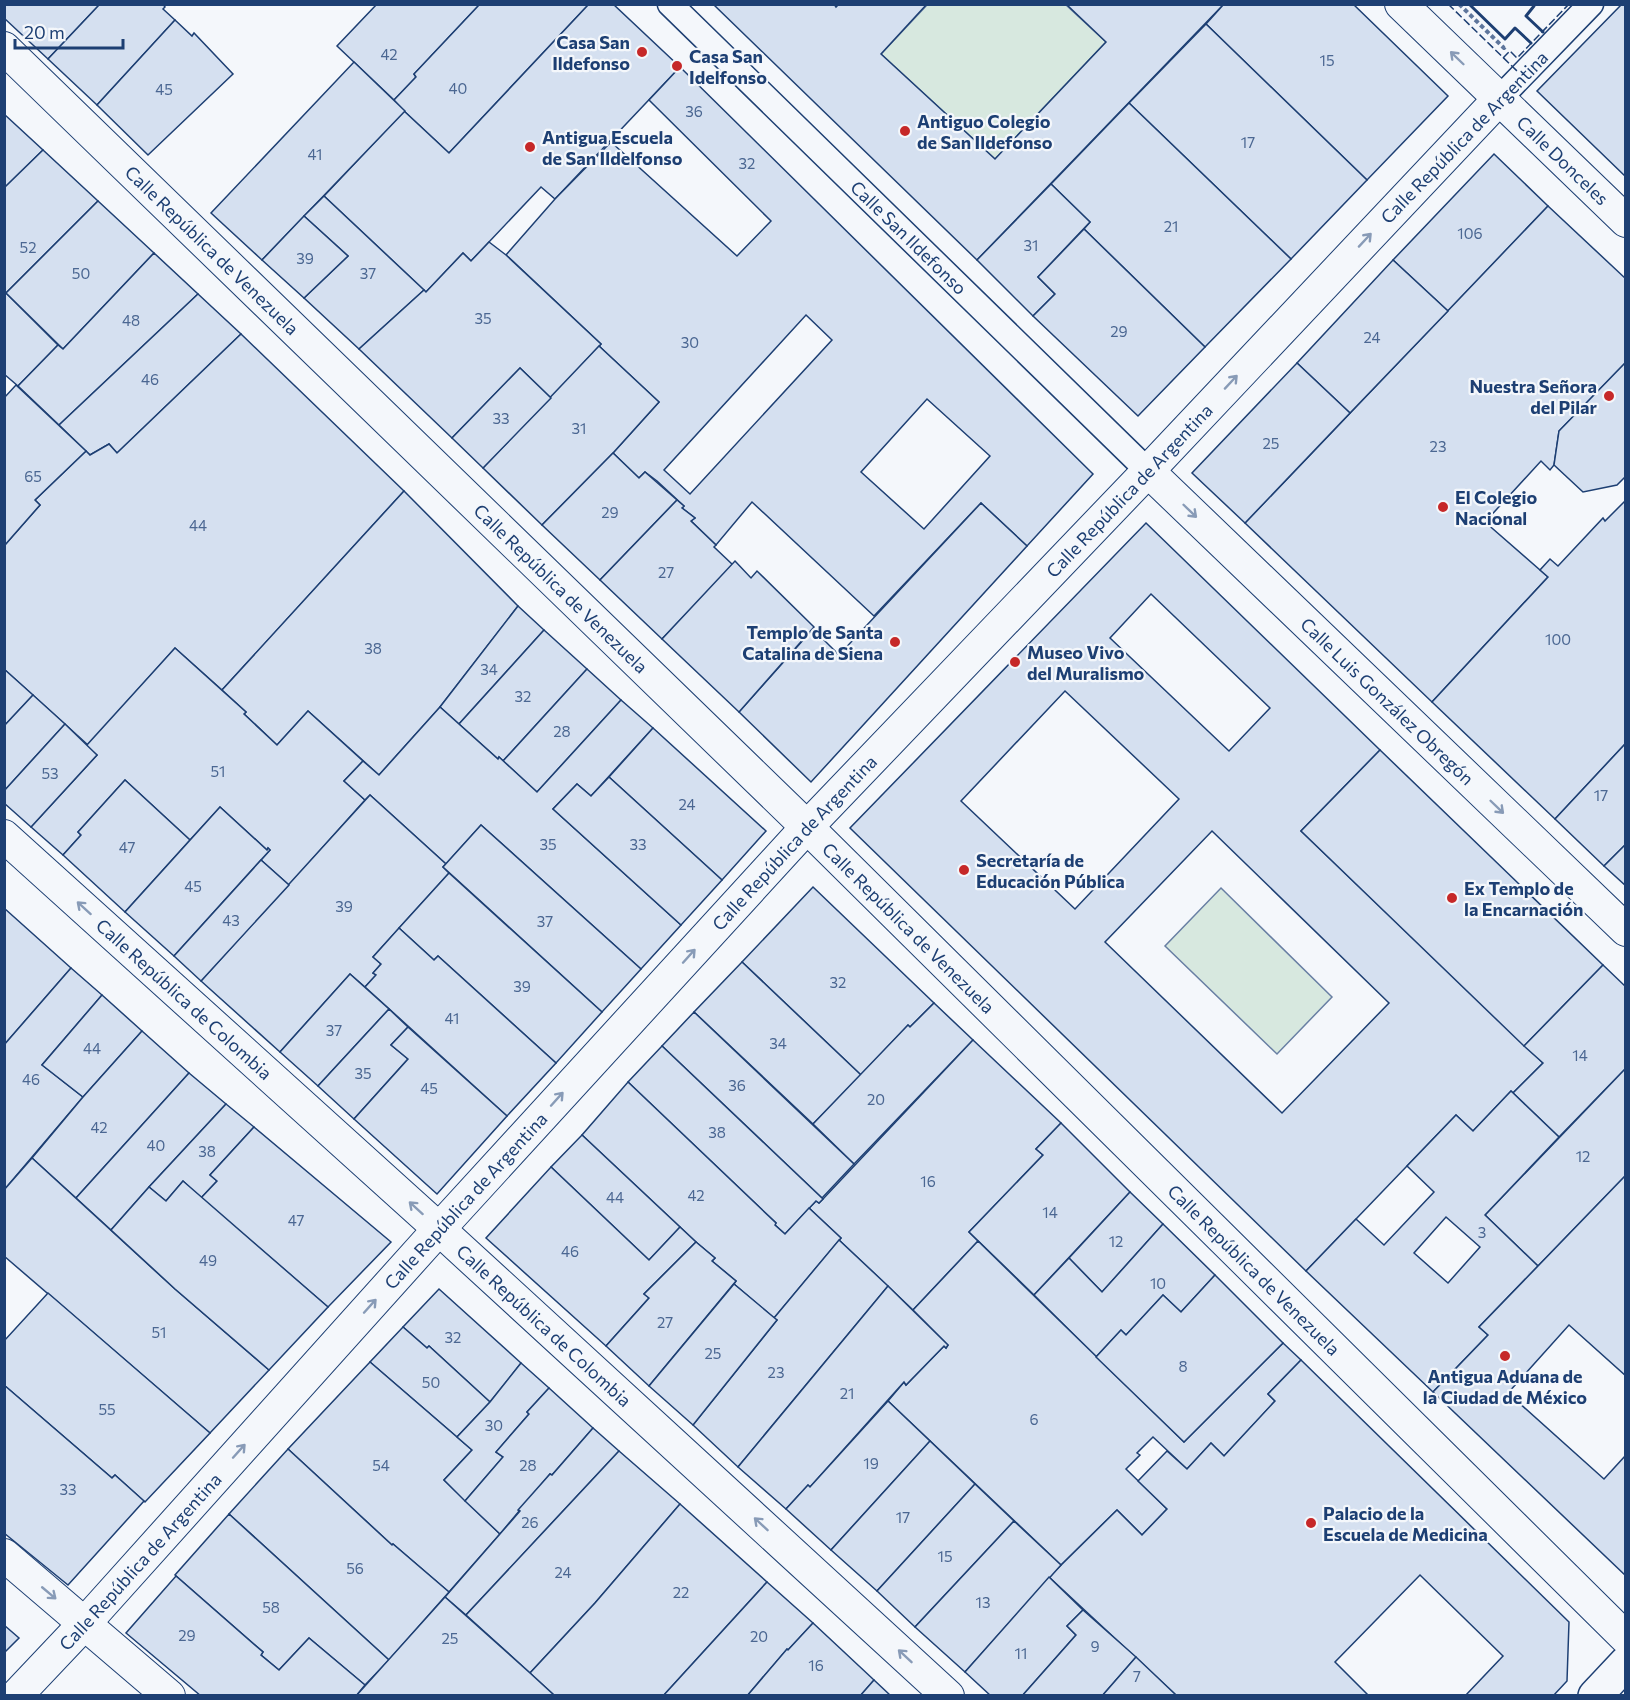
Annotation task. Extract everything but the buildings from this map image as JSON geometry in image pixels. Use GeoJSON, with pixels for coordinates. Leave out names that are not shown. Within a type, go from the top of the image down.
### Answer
{"type":"FeatureCollection","features":[{"type":"Feature","properties":{"kind":"street","name":"Calle San Ildefonso"},"geometry":{"type":"LineString","coordinates":[[670,4],[1148,471]]}},
{"type":"Feature","properties":{"kind":"street","name":"Calle Donceles"},"geometry":{"type":"LineString","coordinates":[[1401,4],[1626,221]]}},
{"type":"Feature","properties":{"kind":"street","name":"Calle República de Argentina"},"geometry":{"type":"LineString","coordinates":[[16,1695],[85,1623],[439,1228],[807,827],[1591,4]]}},
{"type":"Feature","properties":{"kind":"street","name":"Calle República de Venezuela"},"geometry":{"type":"LineString","coordinates":[[4,48],[807,827],[1626,1638]]}},
{"type":"Feature","properties":{"kind":"street","name":"Calle Luis González Obregón"},"geometry":{"type":"LineString","coordinates":[[1148,471],[1626,930]]}},
{"type":"Feature","properties":{"kind":"street","name":"Calle República de Colombia"},"geometry":{"type":"LineString","coordinates":[[4,836],[439,1228],[948,1695]]}},
{"type":"Feature","properties":{"kind":"street"},"geometry":{"type":"LineString","coordinates":[[4,1555],[169,1695]]}},
{"type":"Feature","properties":{"kind":"street"},"geometry":{"type":"LineString","coordinates":[[1594,1695],[1626,1663]]}},
{"type":"Feature","properties":{"kind":"path"},"geometry":{"type":"LineString","coordinates":[[1459,4],[1504,48],[1512,40]]}},
{"type":"Feature","properties":{"kind":"shaded area"},"geometry":{"type":"Polygon","coordinates":[[[927,5],[1066,5],[1106,42],[995,159],[881,54],[927,5]]]}},
{"type":"Feature","properties":{"kind":"shaded area"},"geometry":{"type":"Polygon","coordinates":[[[1221,888],[1332,997],[1277,1054],[1165,946],[1221,888]]]}},
{"type":"Feature","properties":{"kind":"fence"},"geometry":{"type":"LineString","coordinates":[[1448,4],[1517,71]]}},
{"type":"Feature","properties":{"kind":"fence"},"geometry":{"type":"LineString","coordinates":[[1503,58],[1510,51],[1517,58],[1569,4]]}},
{"type":"Feature","properties":{"kind":"wall"},"geometry":{"type":"LineString","coordinates":[[1469,4],[1505,39],[1515,28],[1531,43]]}},
{"type":"Feature","properties":{"kind":"wall"},"geometry":{"type":"LineString","coordinates":[[1533,4],[1534,6],[1526,16],[1543,32]]}},
{"type":"Feature","properties":{"kind":"place","name":"Casa San Ildefonso"},"geometry":{"type":"Point","coordinates":[642,52]}},
{"type":"Feature","properties":{"kind":"place","name":"Casa San Idelfonso"},"geometry":{"type":"Point","coordinates":[677,66]}},
{"type":"Feature","properties":{"kind":"place","name":"Antiguo Colegio de San Ildefonso"},"geometry":{"type":"Point","coordinates":[905,131]}},
{"type":"Feature","properties":{"kind":"place","name":"Antigua Escuela de San Ildelfonso"},"geometry":{"type":"Point","coordinates":[530,147]}},
{"type":"Feature","properties":{"kind":"place","name":"Nuestra Señora del Pilar"},"geometry":{"type":"Point","coordinates":[1609,396]}},
{"type":"Feature","properties":{"kind":"place","name":"El Colegio Nacional"},"geometry":{"type":"Point","coordinates":[1443,507]}},
{"type":"Feature","properties":{"kind":"place","name":"Templo de Santa Catalina de Siena"},"geometry":{"type":"Point","coordinates":[895,642]}},
{"type":"Feature","properties":{"kind":"place","name":"Museo Vivo del Muralismo"},"geometry":{"type":"Point","coordinates":[1015,662]}},
{"type":"Feature","properties":{"kind":"place","name":"Secretaría de Educación Pública"},"geometry":{"type":"Point","coordinates":[964,870]}},
{"type":"Feature","properties":{"kind":"place","name":"Ex Templo de la Encarnación"},"geometry":{"type":"Point","coordinates":[1452,898]}},
{"type":"Feature","properties":{"kind":"place","name":"Antigua Aduana de la Ciudad de México"},"geometry":{"type":"Point","coordinates":[1505,1356]}},
{"type":"Feature","properties":{"kind":"place","name":"Palacio de la Escuela de Medicina"},"geometry":{"type":"Point","coordinates":[1311,1523]}}]}
